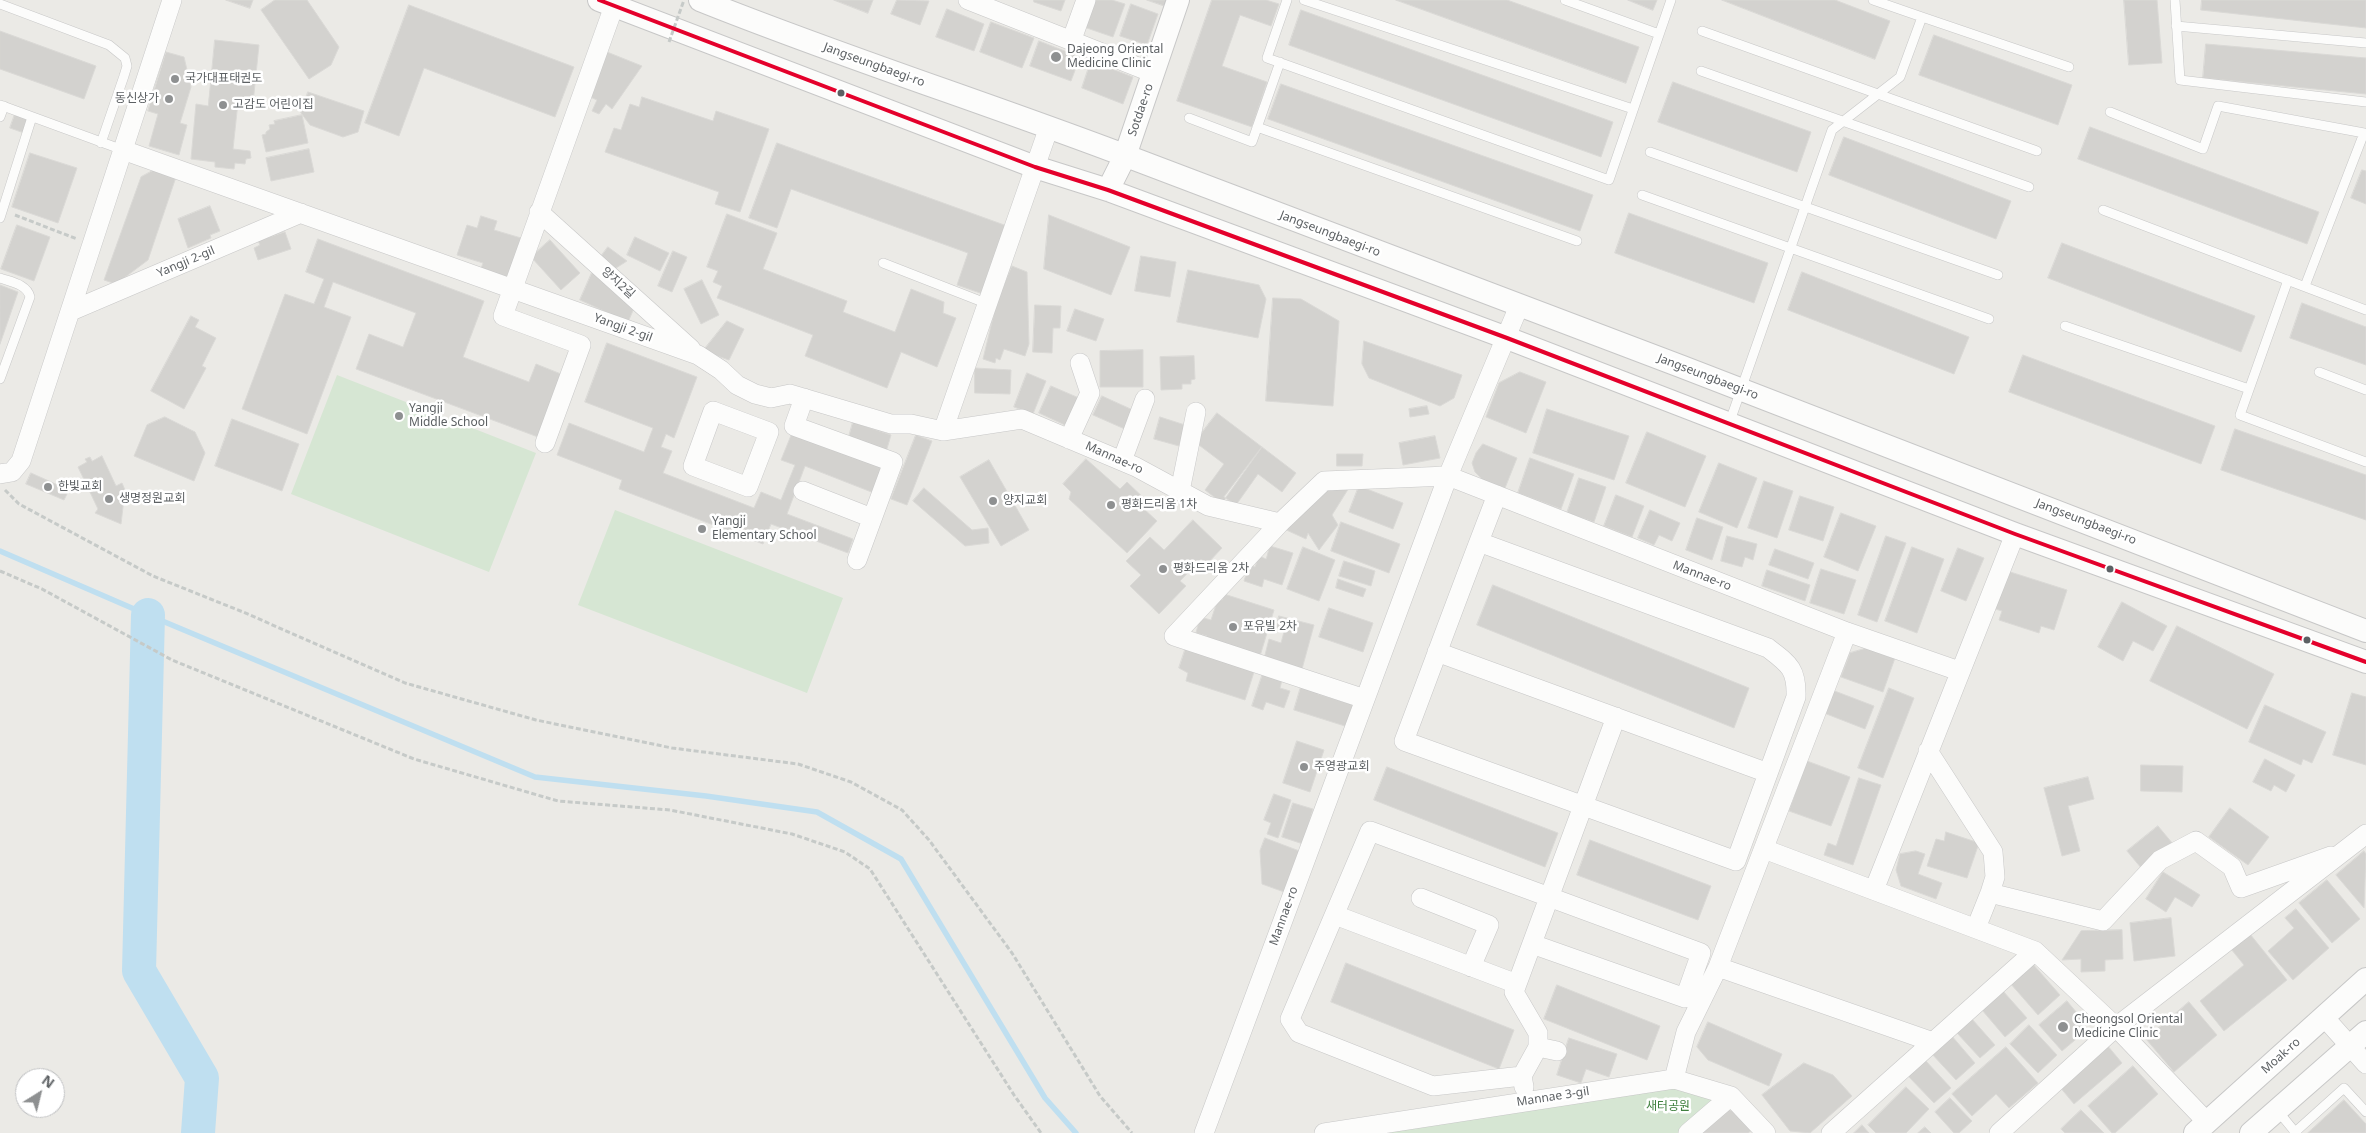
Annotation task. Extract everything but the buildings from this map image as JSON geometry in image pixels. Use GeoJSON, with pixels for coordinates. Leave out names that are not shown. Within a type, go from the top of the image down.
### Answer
{"type":"FeatureCollection","features":[{"type":"Feature","properties":{"kind":"street","name":"Jangseungbaegi-ro"},"geometry":{"type":"LineString","coordinates":[[700,0],[776,30],[1049,127],[1741,389],[2366,631]]}},
{"type":"Feature","properties":{"kind":"street"},"geometry":{"type":"LineString","coordinates":[[1072,39],[1086,0]]}},
{"type":"Feature","properties":{"kind":"street","name":"Sotdae-ro"},"geometry":{"type":"LineString","coordinates":[[1108,190],[1125,156],[1178,0]]}},
{"type":"Feature","properties":{"kind":"street"},"geometry":{"type":"LineString","coordinates":[[1,475],[12,472],[21,461],[93,245],[168,1]]}},
{"type":"Feature","properties":{"kind":"street"},"geometry":{"type":"LineString","coordinates":[[979,2],[1153,73]]}},
{"type":"Feature","properties":{"kind":"street"},"geometry":{"type":"LineString","coordinates":[[545,443],[581,345],[503,316],[539,212],[606,3],[1035,167],[1108,190],[1507,338],[2015,534],[2366,662]]}},
{"type":"Feature","properties":{"kind":"street"},"geometry":{"type":"LineString","coordinates":[[943,431],[1049,127]]}},
{"type":"Feature","properties":{"kind":"street","name":"Yangji 2-gil"},"geometry":{"type":"LineString","coordinates":[[123,150],[698,355],[721,370],[737,385],[755,394],[771,398],[790,394],[891,424],[911,424],[943,431]]}},
{"type":"Feature","properties":{"kind":"street","name":"양지2길"},"geometry":{"type":"LineString","coordinates":[[539,212],[698,355]]}},
{"type":"Feature","properties":{"kind":"street","name":"Yangji 2-gil"},"geometry":{"type":"LineString","coordinates":[[71,311],[301,214]]}},
{"type":"Feature","properties":{"kind":"street","name":"Mannae-ro"},"geometry":{"type":"LineString","coordinates":[[1204,1133],[1448,476],[1519,306]]}},
{"type":"Feature","properties":{"kind":"street"},"geometry":{"type":"LineString","coordinates":[[1069,439],[1090,393],[1080,363]]}},
{"type":"Feature","properties":{"kind":"street"},"geometry":{"type":"LineString","coordinates":[[745,423],[755,394]]}},
{"type":"Feature","properties":{"kind":"street"},"geometry":{"type":"LineString","coordinates":[[804,398],[794,426],[893,462],[857,560]]}},
{"type":"Feature","properties":{"kind":"street"},"geometry":{"type":"LineString","coordinates":[[1122,461],[1146,399]]}},
{"type":"Feature","properties":{"kind":"street"},"geometry":{"type":"LineString","coordinates":[[713,411],[745,423],[768,432],[748,487],[693,466],[713,411]]}},
{"type":"Feature","properties":{"kind":"street"},"geometry":{"type":"LineString","coordinates":[[1180,491],[1196,412]]}},
{"type":"Feature","properties":{"kind":"street","name":"Mannae-ro"},"geometry":{"type":"LineString","coordinates":[[943,431],[1022,419],[1122,461],[1208,506],[1280,523]]}},
{"type":"Feature","properties":{"kind":"street","name":"Mannae-ro"},"geometry":{"type":"LineString","coordinates":[[1365,699],[1174,636],[1280,523],[1324,481],[1448,476],[1847,632],[1959,670]]}},
{"type":"Feature","properties":{"kind":"street"},"geometry":{"type":"LineString","coordinates":[[803,491],[872,518]]}},
{"type":"Feature","properties":{"kind":"street"},"geometry":{"type":"LineString","coordinates":[[1479,542],[1768,648],[1786,662],[1797,679],[1796,697],[1736,860],[1404,741],[1437,652],[1479,542],[1497,495]]}},
{"type":"Feature","properties":{"kind":"street"},"geometry":{"type":"LineString","coordinates":[[1874,890],[1959,670],[2015,534]]}},
{"type":"Feature","properties":{"kind":"street"},"geometry":{"type":"LineString","coordinates":[[1674,1078],[1686,1032],[1718,967],[1847,632]]}},
{"type":"Feature","properties":{"kind":"street"},"geometry":{"type":"LineString","coordinates":[[1437,652],[1768,774]]}},
{"type":"Feature","properties":{"kind":"street"},"geometry":{"type":"LineString","coordinates":[[1526,1102],[1522,1076],[1538,1047],[1538,1033],[1514,992],[1616,717]]}},
{"type":"Feature","properties":{"kind":"street"},"geometry":{"type":"LineString","coordinates":[[1928,751],[1993,852],[1995,877],[1976,928]]}},
{"type":"Feature","properties":{"kind":"street"},"geometry":{"type":"LineString","coordinates":[[1522,1076],[1433,1086],[1299,1033],[1290,1020],[1370,832],[1550,896],[1701,953],[1684,998],[1532,944]]}},
{"type":"Feature","properties":{"kind":"street"},"geometry":{"type":"LineString","coordinates":[[1999,1133],[2116,1027],[2366,834]]}},
{"type":"Feature","properties":{"kind":"street"},"geometry":{"type":"LineString","coordinates":[[1990,893],[2103,921],[2160,860],[2196,842],[2232,867],[2241,888],[2348,849]]}},
{"type":"Feature","properties":{"kind":"street"},"geometry":{"type":"LineString","coordinates":[[1764,849],[2035,951],[2116,1027],[2201,1127]]}},
{"type":"Feature","properties":{"kind":"street"},"geometry":{"type":"LineString","coordinates":[[1421,898],[1489,925],[1471,966]]}},
{"type":"Feature","properties":{"kind":"street"},"geometry":{"type":"LineString","coordinates":[[1334,915],[1517,984]]}},
{"type":"Feature","properties":{"kind":"street"},"geometry":{"type":"LineString","coordinates":[[1831,1133],[2035,951]]}},
{"type":"Feature","properties":{"kind":"street"},"geometry":{"type":"LineString","coordinates":[[1718,967],[1933,1042]]}},
{"type":"Feature","properties":{"kind":"street","name":"Moak-ro"},"geometry":{"type":"LineString","coordinates":[[2201,1127],[2366,979]]}},
{"type":"Feature","properties":{"kind":"street"},"geometry":{"type":"LineString","coordinates":[[2324,1017],[2358,1039],[2366,1064]]}},
{"type":"Feature","properties":{"kind":"street"},"geometry":{"type":"LineString","coordinates":[[2251,1133],[2358,1039]]}},
{"type":"Feature","properties":{"kind":"street"},"geometry":{"type":"LineString","coordinates":[[1538,1047],[1557,1052]]}},
{"type":"Feature","properties":{"kind":"street","name":"Mannae 3-gil"},"geometry":{"type":"LineString","coordinates":[[1324,1133],[1674,1078],[1731,1096],[1766,1133]]}},
{"type":"Feature","properties":{"kind":"street"},"geometry":{"type":"LineString","coordinates":[[1688,1133],[1731,1096]]}},
{"type":"Feature","properties":{"kind":"lane"},"geometry":{"type":"LineString","coordinates":[[1287,0],[1267,58],[1609,180],[1670,0]]}},
{"type":"Feature","properties":{"kind":"lane"},"geometry":{"type":"LineString","coordinates":[[1304,0],[1633,109]]}},
{"type":"Feature","properties":{"kind":"lane"},"geometry":{"type":"LineString","coordinates":[[1566,0],[1659,34]]}},
{"type":"Feature","properties":{"kind":"lane"},"geometry":{"type":"LineString","coordinates":[[1873,0],[2068,67]]}},
{"type":"Feature","properties":{"kind":"lane"},"geometry":{"type":"LineString","coordinates":[[2175,0],[2180,80],[2366,102]]}},
{"type":"Feature","properties":{"kind":"lane"},"geometry":{"type":"LineString","coordinates":[[0,4],[109,45],[126,58],[124,76],[102,143]]}},
{"type":"Feature","properties":{"kind":"lane"},"geometry":{"type":"LineString","coordinates":[[1729,424],[1832,130],[1900,77],[1922,17]]}},
{"type":"Feature","properties":{"kind":"lane"},"geometry":{"type":"LineString","coordinates":[[2176,26],[2366,43]]}},
{"type":"Feature","properties":{"kind":"lane"},"geometry":{"type":"LineString","coordinates":[[1702,30],[2038,151]]}},
{"type":"Feature","properties":{"kind":"lane"},"geometry":{"type":"LineString","coordinates":[[1189,118],[1252,142],[1280,62]]}},
{"type":"Feature","properties":{"kind":"lane"},"geometry":{"type":"LineString","coordinates":[[1701,71],[2029,187]]}},
{"type":"Feature","properties":{"kind":"lane"},"geometry":{"type":"LineString","coordinates":[[0,117],[2,105],[123,150]]}},
{"type":"Feature","properties":{"kind":"lane"},"geometry":{"type":"LineString","coordinates":[[2110,112],[2203,149],[2218,106],[2365,133],[2305,286]]}},
{"type":"Feature","properties":{"kind":"lane"},"geometry":{"type":"LineString","coordinates":[[2,209],[32,117]]}},
{"type":"Feature","properties":{"kind":"lane"},"geometry":{"type":"LineString","coordinates":[[1257,127],[1577,241]]}},
{"type":"Feature","properties":{"kind":"lane"},"geometry":{"type":"LineString","coordinates":[[1650,152],[1998,275]]}},
{"type":"Feature","properties":{"kind":"lane"},"geometry":{"type":"LineString","coordinates":[[1642,195],[1989,319]]}},
{"type":"Feature","properties":{"kind":"lane"},"geometry":{"type":"LineString","coordinates":[[2103,210],[2366,310]]}},
{"type":"Feature","properties":{"kind":"lane"},"geometry":{"type":"LineString","coordinates":[[883,263],[988,304]]}},
{"type":"Feature","properties":{"kind":"lane"},"geometry":{"type":"LineString","coordinates":[[0,278],[22,286],[29,291],[30,297],[0,379]]}},
{"type":"Feature","properties":{"kind":"lane"},"geometry":{"type":"LineString","coordinates":[[2288,280],[2240,415],[2366,462]]}},
{"type":"Feature","properties":{"kind":"lane"},"geometry":{"type":"LineString","coordinates":[[2065,326],[2249,390]]}},
{"type":"Feature","properties":{"kind":"lane"},"geometry":{"type":"LineString","coordinates":[[2319,372],[2366,390]]}},
{"type":"Feature","properties":{"kind":"lane"},"geometry":{"type":"LineString","coordinates":[[2277,1110],[2295,1133],[2344,1088],[2366,1112]]}},
{"type":"Feature","properties":{"kind":"path"},"geometry":{"type":"LineString","coordinates":[[669,42],[684,0]]}},
{"type":"Feature","properties":{"kind":"path"},"geometry":{"type":"LineString","coordinates":[[2,209],[93,245]]}},
{"type":"Feature","properties":{"kind":"path"},"geometry":{"type":"LineString","coordinates":[[1,475],[6,492],[19,504],[153,576],[243,612],[405,683],[536,720],[672,748],[798,764],[851,782],[902,810],[929,840],[1012,954],[1100,1096],[1132,1133]]}},
{"type":"Feature","properties":{"kind":"path"},"geometry":{"type":"LineString","coordinates":[[0,571],[42,589],[172,660],[414,759],[558,801],[670,810],[792,834],[845,852],[870,869],[1014,1096],[1041,1133]]}},
{"type":"Feature","properties":{"kind":"green space"},"geometry":{"type":"Polygon","coordinates":[[[337,375],[536,453],[489,572],[291,494],[337,375]]]}},
{"type":"Feature","properties":{"kind":"green space"},"geometry":{"type":"Polygon","coordinates":[[[615,510],[843,598],[807,693],[578,605],[615,510]]]}},
{"type":"Feature","properties":{"kind":"green space","name":"새터공원"},"geometry":{"type":"Polygon","coordinates":[[[1674,1079],[1731,1096],[1688,1133],[1324,1133],[1674,1079]]]}},
{"type":"Feature","properties":{"kind":"waterway"},"geometry":{"type":"LineString","coordinates":[[0,551],[535,777],[706,796],[817,812],[901,859],[1045,1098],[1076,1133]]}},
{"type":"Feature","properties":{"kind":"waterway"},"geometry":{"type":"LineString","coordinates":[[148,615],[139,971],[202,1078],[198,1133]]}},
{"type":"Feature","properties":{"kind":"transit line"},"geometry":{"type":"LineString","coordinates":[[599,0],[1035,167],[1108,190],[1507,338],[2015,534],[2366,662]]}},
{"type":"Feature","properties":{"kind":"place","name":"Dajeong Oriental Medicine Clinic"},"geometry":{"type":"Point","coordinates":[1056,57]}},
{"type":"Feature","properties":{"kind":"place","name":"국가대표태권도"},"geometry":{"type":"Point","coordinates":[175,79]}},
{"type":"Feature","properties":{"kind":"place","name":"동신상가"},"geometry":{"type":"Point","coordinates":[169,99]}},
{"type":"Feature","properties":{"kind":"place","name":"고감도 어린이집"},"geometry":{"type":"Point","coordinates":[223,105]}},
{"type":"Feature","properties":{"kind":"place","name":"Yangji Middle School"},"geometry":{"type":"Point","coordinates":[399,416]}},
{"type":"Feature","properties":{"kind":"place","name":"한빛교회"},"geometry":{"type":"Point","coordinates":[48,487]}},
{"type":"Feature","properties":{"kind":"place","name":"생명정원교회"},"geometry":{"type":"Point","coordinates":[109,499]}},
{"type":"Feature","properties":{"kind":"place","name":"양지교회"},"geometry":{"type":"Point","coordinates":[993,501]}},
{"type":"Feature","properties":{"kind":"place","name":"평화드리움 1차"},"geometry":{"type":"Point","coordinates":[1111,505]}},
{"type":"Feature","properties":{"kind":"place","name":"Yangji Elementary School"},"geometry":{"type":"Point","coordinates":[702,529]}},
{"type":"Feature","properties":{"kind":"place","name":"평화드리움 2차"},"geometry":{"type":"Point","coordinates":[1163,569]}},
{"type":"Feature","properties":{"kind":"place","name":"포유빌 2차"},"geometry":{"type":"Point","coordinates":[1233,627]}},
{"type":"Feature","properties":{"kind":"place","name":"주영광교회"},"geometry":{"type":"Point","coordinates":[1304,767]}},
{"type":"Feature","properties":{"kind":"place","name":"Cheongsol Oriental Medicine Clinic"},"geometry":{"type":"Point","coordinates":[2063,1027]}}]}
